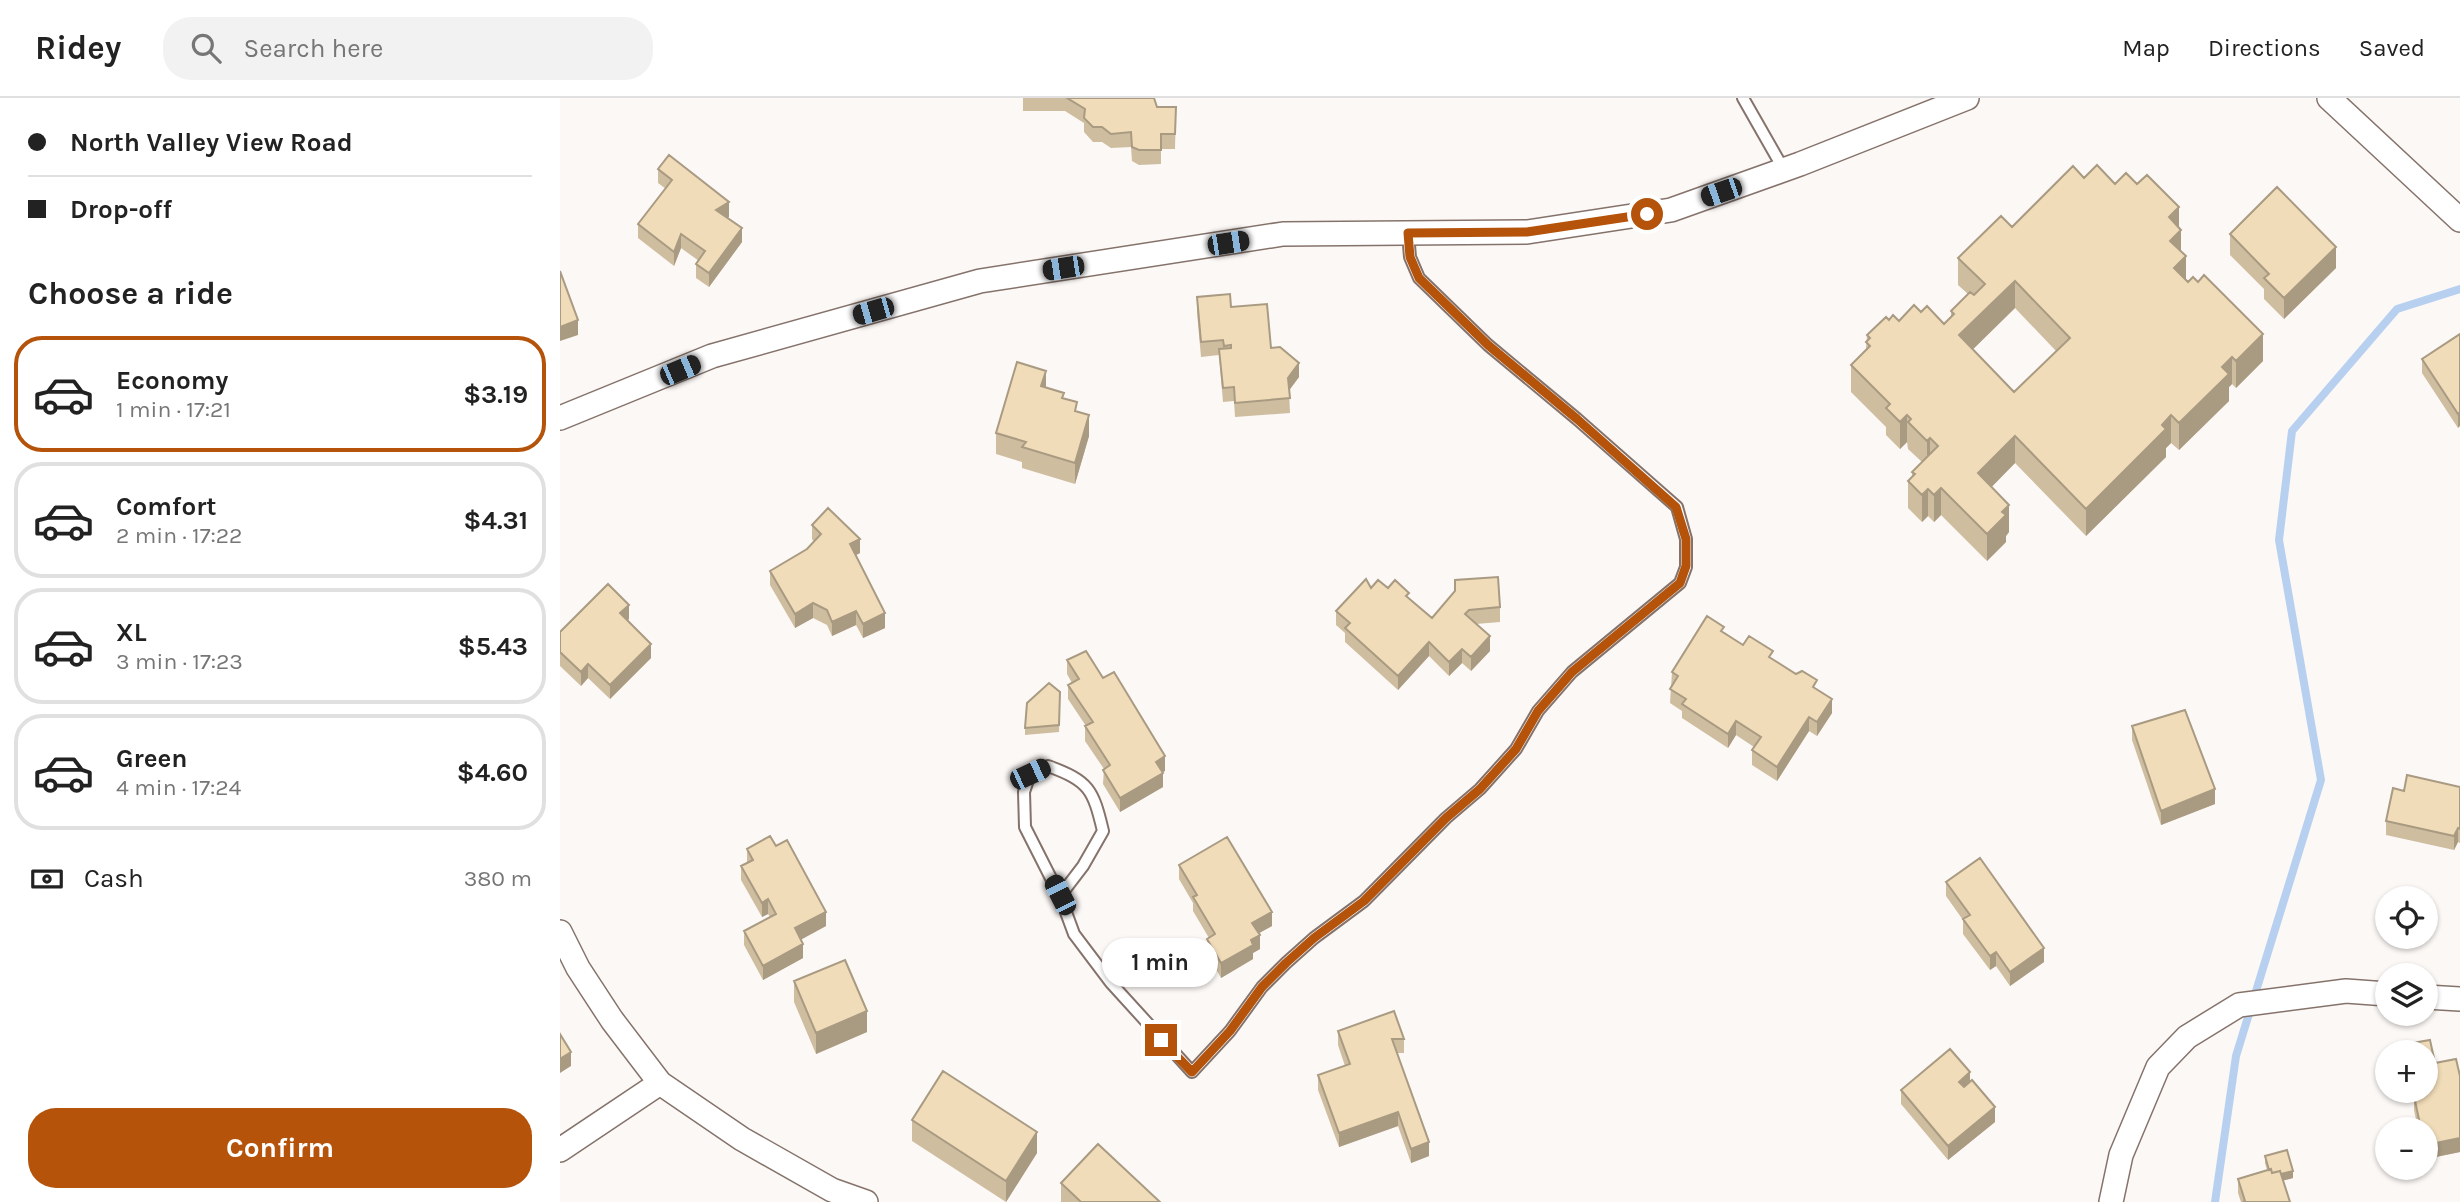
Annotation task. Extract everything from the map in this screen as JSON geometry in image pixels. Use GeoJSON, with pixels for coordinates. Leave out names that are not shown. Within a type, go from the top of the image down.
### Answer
{"type":"FeatureCollection","features":[{"type":"Feature","properties":{"kind":"street"},"geometry":{"type":"LineString","coordinates":[[560,418],[712,356],[980,281],[1283,234],[1527,232],[1671,210],[1784,170],[1967,98]]}},
{"type":"Feature","properties":{"kind":"street"},"geometry":{"type":"LineString","coordinates":[[2329,98],[2460,220]]}},
{"type":"Feature","properties":{"kind":"street"},"geometry":{"type":"LineString","coordinates":[[560,932],[578,968],[612,1020],[660,1083],[742,1139],[832,1190],[866,1202]]}},
{"type":"Feature","properties":{"kind":"street"},"geometry":{"type":"LineString","coordinates":[[2111,1202],[2121,1155],[2158,1067],[2187,1037],[2239,1005],[2346,991],[2375,993]]}},
{"type":"Feature","properties":{"kind":"street"},"geometry":{"type":"LineString","coordinates":[[2438,998],[2460,999]]}},
{"type":"Feature","properties":{"kind":"street"},"geometry":{"type":"LineString","coordinates":[[560,1150],[660,1083]]}},
{"type":"Feature","properties":{"kind":"lane"},"geometry":{"type":"LineString","coordinates":[[1744,98],[1784,170]]}},
{"type":"Feature","properties":{"kind":"lane"},"geometry":{"type":"LineString","coordinates":[[1060,895],[1083,866],[1103,831],[1095,798],[1075,775],[1048,766],[1030,774],[1024,792],[1025,827],[1060,895],[1074,934],[1146,1023],[1192,1072],[1230,1031],[1262,987],[1286,963],[1314,938],[1364,901],[1446,818],[1480,789],[1516,749],[1538,711],[1572,672],[1680,583],[1686,566],[1686,539],[1676,507],[1488,345],[1419,278],[1410,257],[1408,233]]}},
{"type":"Feature","properties":{"kind":"building"},"geometry":{"type":"Polygon","coordinates":[[[1067,98],[1154,98],[1157,107],[1176,107],[1175,134],[1161,134],[1161,150],[1139,150],[1132,147],[1131,132],[1111,134],[1102,127],[1093,127],[1084,118],[1085,109],[1067,98]]]}},
{"type":"Feature","properties":{"kind":"building"},"geometry":{"type":"Polygon","coordinates":[[[669,155],[729,202],[716,210],[742,228],[709,273],[696,264],[705,251],[681,234],[674,252],[638,224],[672,180],[658,169],[669,155]]]}},
{"type":"Feature","properties":{"kind":"building"},"geometry":{"type":"Polygon","coordinates":[[[2097,165],[2115,184],[2126,173],[2137,184],[2147,175],[2179,207],[2169,217],[2181,230],[2170,241],[2186,256],[2174,268],[2188,282],[2193,277],[2198,282],[2204,275],[2263,334],[2236,361],[2232,357],[2222,367],[2229,374],[2179,423],[2171,415],[2162,425],[2166,429],[2086,509],[2015,436],[1978,473],[2009,505],[2002,512],[2006,515],[1987,534],[1941,488],[1934,495],[1928,489],[1922,495],[1908,481],[1915,474],[1912,472],[1938,446],[1930,438],[1927,441],[1908,422],[1911,419],[1907,415],[1900,422],[1886,408],[1890,404],[1851,365],[1870,346],[1866,342],[1870,338],[1867,335],[1886,317],[1889,320],[1893,315],[1899,321],[1914,305],[1921,312],[1927,306],[1944,324],[1954,314],[1951,311],[1970,292],[1974,295],[1985,284],[1958,258],[2001,216],[2012,227],[2073,166],[2084,178],[2097,165]],[[2015,281],[1959,335],[2014,392],[2070,338],[2015,281]]]}},
{"type":"Feature","properties":{"kind":"building"},"geometry":{"type":"Polygon","coordinates":[[[2277,187],[2336,247],[2284,298],[2264,278],[2269,274],[2230,234],[2277,187]]]}},
{"type":"Feature","properties":{"kind":"building"},"geometry":{"type":"Polygon","coordinates":[[[560,271],[578,320],[560,327],[560,271]]]}},
{"type":"Feature","properties":{"kind":"building"},"geometry":{"type":"Polygon","coordinates":[[[1230,294],[1231,307],[1267,304],[1271,348],[1280,347],[1299,363],[1288,378],[1290,398],[1235,403],[1234,387],[1223,388],[1219,349],[1231,348],[1231,345],[1224,346],[1223,340],[1201,342],[1197,297],[1230,294]]]}},
{"type":"Feature","properties":{"kind":"building"},"geometry":{"type":"Polygon","coordinates":[[[2460,334],[2460,412],[2458,414],[2422,359],[2460,334]]]}},
{"type":"Feature","properties":{"kind":"building"},"geometry":{"type":"Polygon","coordinates":[[[1017,362],[1046,371],[1041,386],[1064,393],[1062,398],[1077,402],[1075,411],[1089,415],[1075,463],[1022,447],[1026,442],[996,433],[1017,362]]]}},
{"type":"Feature","properties":{"kind":"building"},"geometry":{"type":"Polygon","coordinates":[[[828,508],[860,539],[850,544],[885,613],[863,624],[856,611],[832,622],[827,610],[813,603],[795,614],[770,571],[807,549],[821,534],[812,525],[828,508]]]}},
{"type":"Feature","properties":{"kind":"building"},"geometry":{"type":"Polygon","coordinates":[[[1498,577],[1500,607],[1469,610],[1465,614],[1490,636],[1471,657],[1462,649],[1449,662],[1429,642],[1398,676],[1345,628],[1350,623],[1336,611],[1366,579],[1371,588],[1378,580],[1388,588],[1395,580],[1409,593],[1406,596],[1432,618],[1455,591],[1455,580],[1498,577]]]}},
{"type":"Feature","properties":{"kind":"building"},"geometry":{"type":"Polygon","coordinates":[[[608,584],[629,605],[620,613],[651,644],[610,685],[588,664],[581,672],[560,652],[560,632],[608,584]]]}},
{"type":"Feature","properties":{"kind":"building"},"geometry":{"type":"Polygon","coordinates":[[[1707,616],[1724,627],[1721,631],[1743,645],[1749,636],[1773,651],[1769,657],[1796,674],[1802,671],[1817,680],[1813,687],[1832,699],[1817,722],[1809,717],[1777,767],[1752,750],[1761,737],[1736,721],[1728,734],[1682,704],[1686,699],[1670,689],[1678,676],[1672,672],[1707,616]]]}},
{"type":"Feature","properties":{"kind":"building"},"geometry":{"type":"Polygon","coordinates":[[[1086,651],[1103,678],[1114,672],[1165,756],[1156,762],[1163,773],[1120,798],[1103,770],[1110,765],[1085,726],[1093,722],[1068,685],[1079,679],[1067,660],[1086,651]]]}},
{"type":"Feature","properties":{"kind":"building"},"geometry":{"type":"Polygon","coordinates":[[[1049,683],[1060,692],[1059,725],[1025,728],[1027,703],[1049,683]]]}},
{"type":"Feature","properties":{"kind":"building"},"geometry":{"type":"Polygon","coordinates":[[[2185,710],[2215,789],[2161,811],[2132,726],[2185,710]]]}},
{"type":"Feature","properties":{"kind":"building"},"geometry":{"type":"Polygon","coordinates":[[[2407,775],[2460,787],[2460,829],[2458,828],[2454,836],[2386,821],[2393,788],[2404,791],[2407,775]]]}},
{"type":"Feature","properties":{"kind":"building"},"geometry":{"type":"Polygon","coordinates":[[[770,836],[776,846],[787,840],[826,912],[795,928],[803,944],[763,966],[744,931],[776,914],[768,899],[762,903],[741,866],[753,860],[747,849],[770,836]]]}},
{"type":"Feature","properties":{"kind":"building"},"geometry":{"type":"Polygon","coordinates":[[[1227,837],[1272,912],[1252,923],[1260,935],[1251,940],[1253,945],[1221,963],[1207,939],[1215,934],[1193,897],[1197,895],[1179,865],[1227,837]]]}},
{"type":"Feature","properties":{"kind":"building"},"geometry":{"type":"Polygon","coordinates":[[[1980,858],[2044,948],[2010,972],[1996,952],[1990,956],[1963,919],[1970,915],[1946,882],[1980,858]]]}},
{"type":"Feature","properties":{"kind":"building"},"geometry":{"type":"Polygon","coordinates":[[[845,960],[867,1011],[816,1033],[794,981],[845,960]]]}},
{"type":"Feature","properties":{"kind":"building"},"geometry":{"type":"Polygon","coordinates":[[[1394,1011],[1404,1039],[1392,1039],[1429,1142],[1411,1149],[1398,1112],[1339,1133],[1318,1075],[1350,1064],[1338,1031],[1394,1011]]]}},
{"type":"Feature","properties":{"kind":"building"},"geometry":{"type":"Polygon","coordinates":[[[560,1034],[571,1052],[560,1059],[560,1034]]]}},
{"type":"Feature","properties":{"kind":"building"},"geometry":{"type":"Polygon","coordinates":[[[1950,1049],[1970,1072],[1959,1082],[1964,1087],[1972,1080],[1995,1107],[1948,1146],[1901,1090],[1950,1049]]]}},
{"type":"Feature","properties":{"kind":"building"},"geometry":{"type":"Polygon","coordinates":[[[2456,1059],[2460,1076],[2460,1138],[2438,1143],[2438,1117],[2418,1117],[2415,1103],[2438,1103],[2438,1062],[2456,1059]]]}},
{"type":"Feature","properties":{"kind":"building"},"geometry":{"type":"Polygon","coordinates":[[[943,1071],[1037,1132],[1006,1181],[912,1120],[943,1071]]]}},
{"type":"Feature","properties":{"kind":"building"},"geometry":{"type":"Polygon","coordinates":[[[1098,1144],[1160,1202],[1081,1202],[1061,1183],[1098,1144]]]}},
{"type":"Feature","properties":{"kind":"building"},"geometry":{"type":"Polygon","coordinates":[[[2287,1150],[2293,1171],[2272,1173],[2265,1156],[2287,1150]]]}},
{"type":"Feature","properties":{"kind":"building"},"geometry":{"type":"Polygon","coordinates":[[[2271,1169],[2272,1173],[2280,1171],[2290,1202],[2243,1202],[2245,1201],[2238,1179],[2271,1169]]]}},
{"type":"Feature","properties":{"kind":"waterway"},"geometry":{"type":"LineString","coordinates":[[2215,1202],[2236,1056],[2321,780],[2279,540],[2292,431],[2397,309],[2460,289]]}},
{"type":"Feature","properties":{"kind":"route"},"geometry":{"type":"LineString","coordinates":[[1161,1040],[1192,1072],[1230,1031],[1262,987],[1286,963],[1314,938],[1364,901],[1446,818],[1480,789],[1516,749],[1538,711],[1572,672],[1680,583],[1686,566],[1686,539],[1676,507],[1477,335],[1419,278],[1410,257],[1408,233],[1527,232],[1647,214]]}}]}
